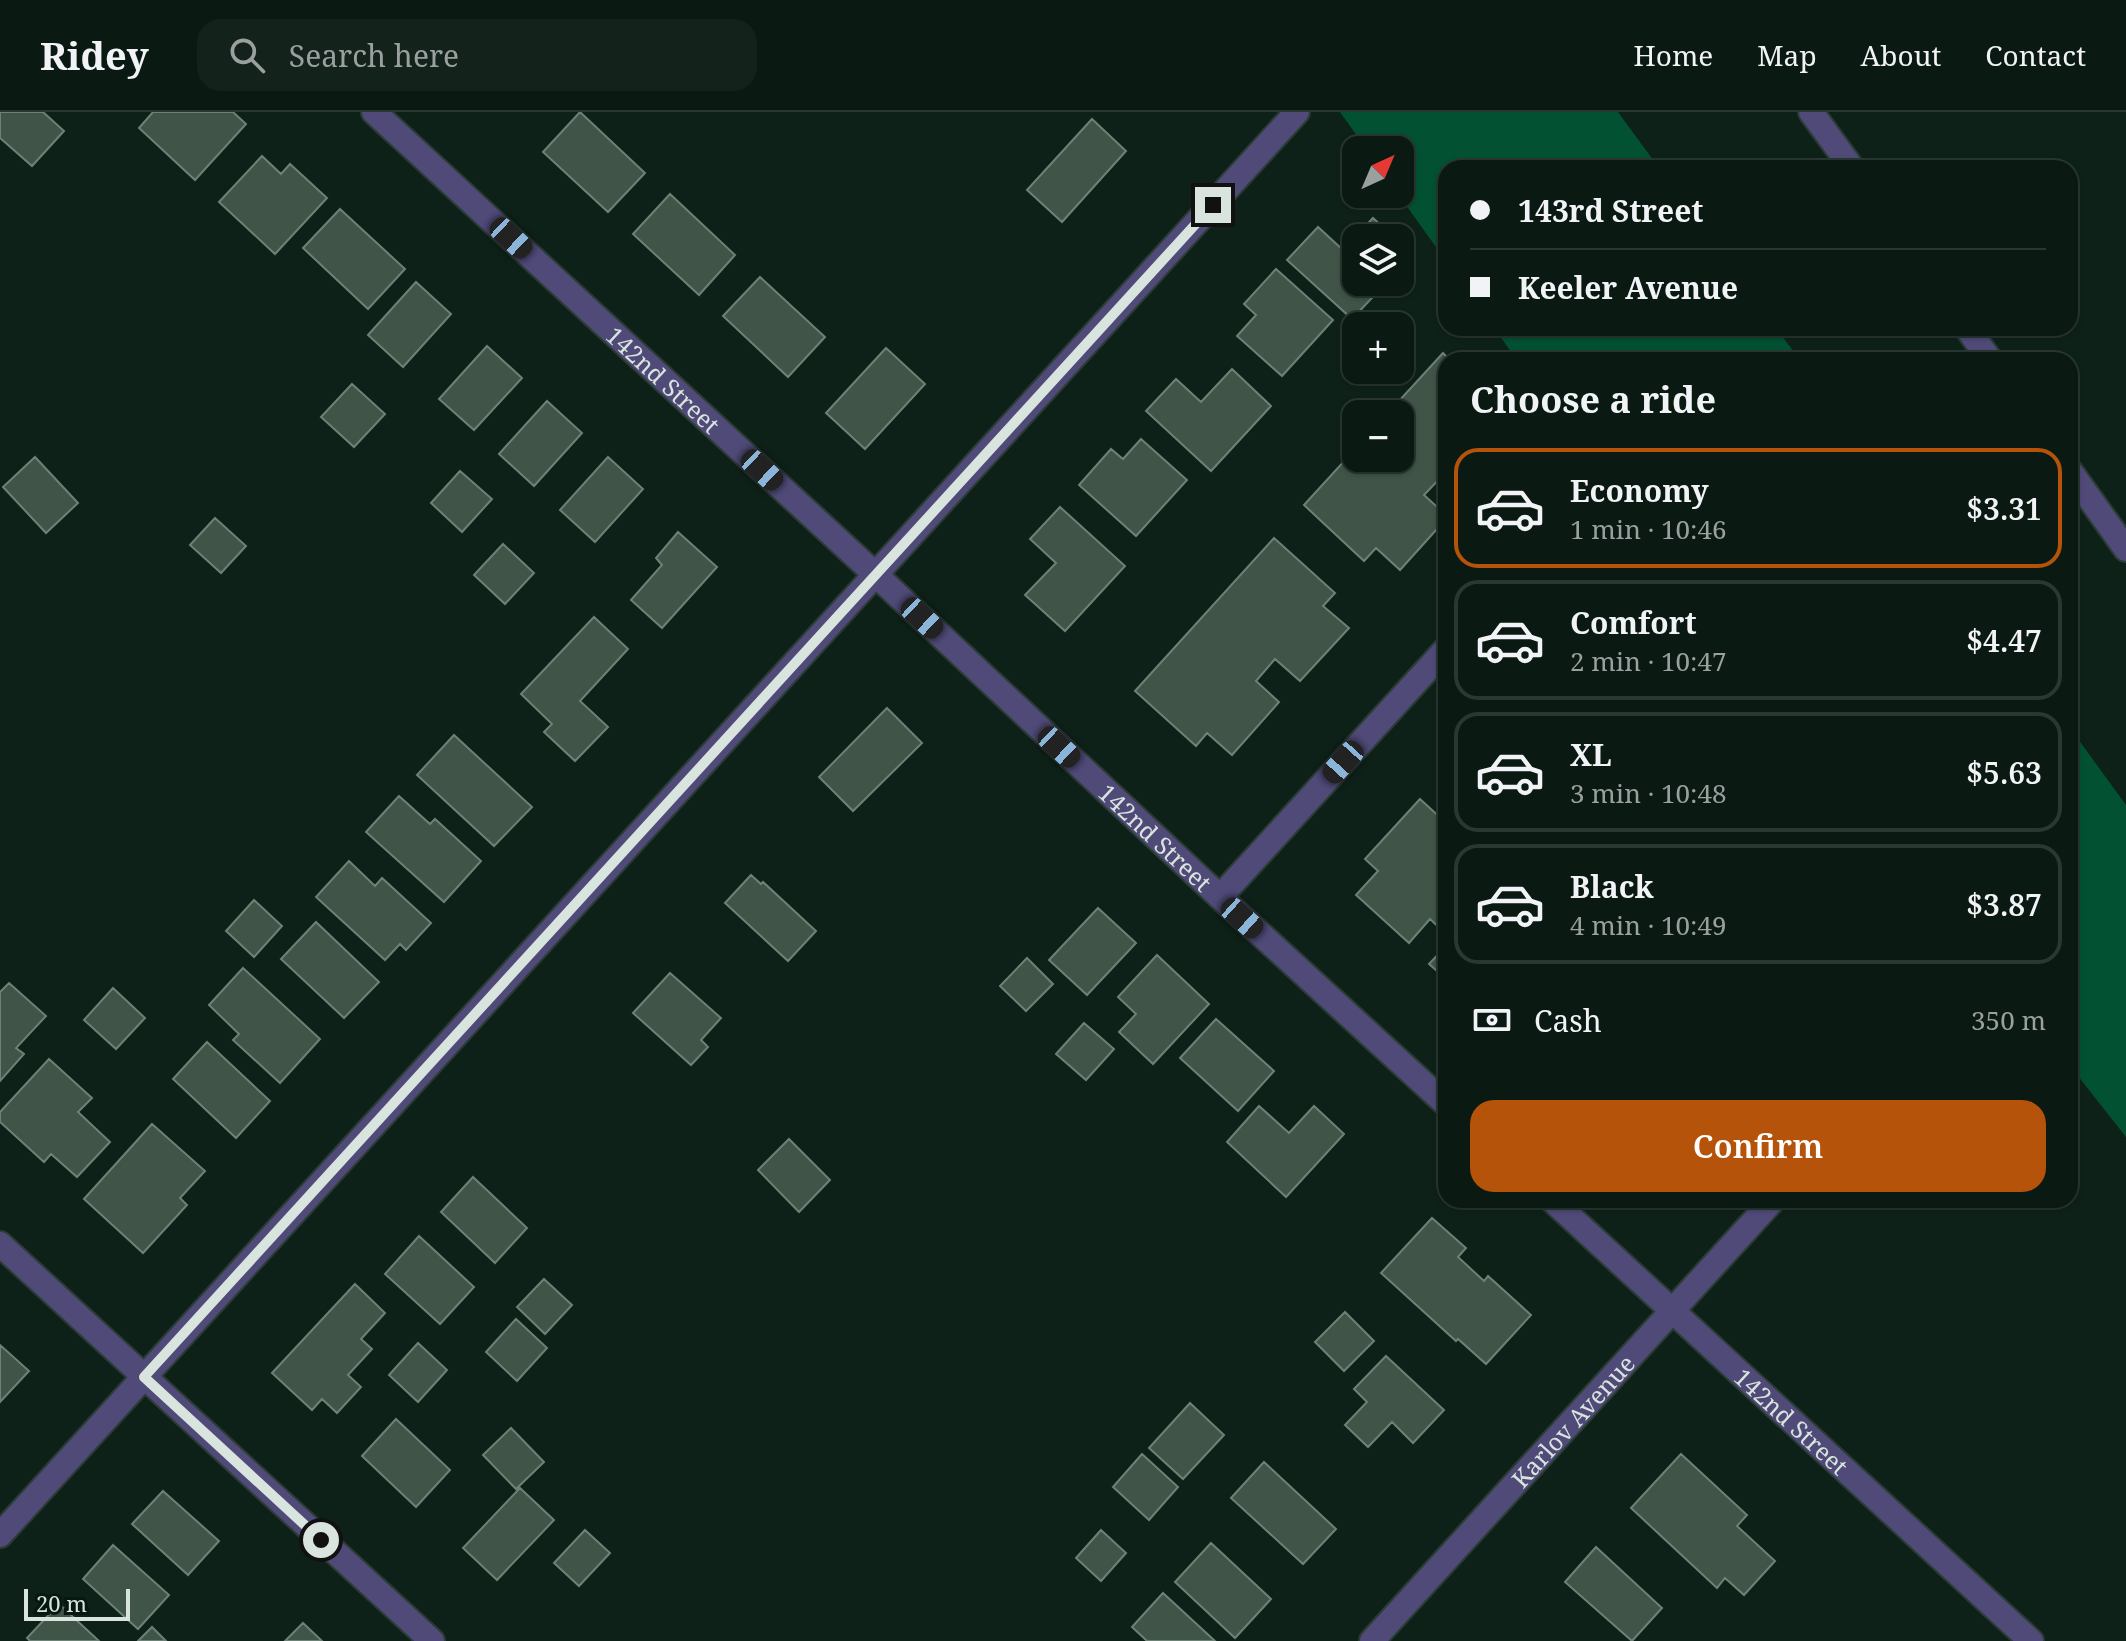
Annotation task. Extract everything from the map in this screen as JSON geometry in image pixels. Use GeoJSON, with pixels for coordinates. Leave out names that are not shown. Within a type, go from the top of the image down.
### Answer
{"type":"FeatureCollection","features":[{"type":"Feature","properties":{"kind":"street","name":"142nd Street"},"geometry":{"type":"LineString","coordinates":[[374,112],[1438,1097]]}},
{"type":"Feature","properties":{"kind":"street"},"geometry":{"type":"LineString","coordinates":[[0,1535],[1297,112]]}},
{"type":"Feature","properties":{"kind":"street"},"geometry":{"type":"LineString","coordinates":[[1811,112],[1846,160]]}},
{"type":"Feature","properties":{"kind":"street"},"geometry":{"type":"LineString","coordinates":[[2078,482],[2126,549]]}},
{"type":"Feature","properties":{"kind":"street"},"geometry":{"type":"LineString","coordinates":[[1220,897],[1438,658]]}},
{"type":"Feature","properties":{"kind":"street","name":"142nd Street"},"geometry":{"type":"LineString","coordinates":[[1561,1208],[2031,1641]]}},
{"type":"Feature","properties":{"kind":"street","name":"Karlov Avenue"},"geometry":{"type":"LineString","coordinates":[[1372,1641],[1766,1208]]}},
{"type":"Feature","properties":{"kind":"street"},"geometry":{"type":"LineString","coordinates":[[0,1244],[432,1641]]}},
{"type":"Feature","properties":{"kind":"green space"},"geometry":{"type":"Polygon","coordinates":[[[1340,112],[1618,112],[1653,160],[1438,160],[1438,250],[1408,208],[1414,208],[1414,136],[1357,136],[1340,112]]]}},
{"type":"Feature","properties":{"kind":"green space"},"geometry":{"type":"Polygon","coordinates":[[[1500,336],[1782,336],[1794,352],[1511,352],[1500,336]]]}},
{"type":"Feature","properties":{"kind":"green space"},"geometry":{"type":"Polygon","coordinates":[[[2078,739],[2126,805],[2126,1137],[2078,1076],[2078,739]]]}},
{"type":"Feature","properties":{"kind":"building"},"geometry":{"type":"Polygon","coordinates":[[[0,112],[43,112],[64,131],[32,166],[0,138],[0,112]]]}},
{"type":"Feature","properties":{"kind":"building"},"geometry":{"type":"Polygon","coordinates":[[[153,112],[233,112],[246,124],[195,180],[139,128],[153,112]]]}},
{"type":"Feature","properties":{"kind":"building"},"geometry":{"type":"Polygon","coordinates":[[[580,112],[645,173],[608,212],[543,152],[580,112]]]}},
{"type":"Feature","properties":{"kind":"building"},"geometry":{"type":"Polygon","coordinates":[[[1092,119],[1126,151],[1062,222],[1027,190],[1092,119]]]}},
{"type":"Feature","properties":{"kind":"building"},"geometry":{"type":"Polygon","coordinates":[[[262,156],[281,174],[290,164],[327,198],[275,254],[219,202],[262,156]]]}},
{"type":"Feature","properties":{"kind":"building"},"geometry":{"type":"Polygon","coordinates":[[[670,194],[735,255],[699,295],[633,234],[670,194]]]}},
{"type":"Feature","properties":{"kind":"building"},"geometry":{"type":"Polygon","coordinates":[[[340,209],[405,269],[368,309],[303,248],[340,209]]]}},
{"type":"Feature","properties":{"kind":"building"},"geometry":{"type":"Polygon","coordinates":[[[1318,227],[1342,249],[1342,296],[1374,296],[1359,312],[1344,312],[1287,260],[1318,227]]]}},
{"type":"Feature","properties":{"kind":"building"},"geometry":{"type":"Polygon","coordinates":[[[1276,269],[1333,320],[1282,376],[1237,336],[1256,315],[1244,304],[1276,269]]]}},
{"type":"Feature","properties":{"kind":"building"},"geometry":{"type":"Polygon","coordinates":[[[760,277],[825,337],[788,377],[723,316],[760,277]]]}},
{"type":"Feature","properties":{"kind":"building"},"geometry":{"type":"Polygon","coordinates":[[[416,282],[451,314],[403,367],[368,335],[416,282]]]}},
{"type":"Feature","properties":{"kind":"building"},"geometry":{"type":"Polygon","coordinates":[[[487,346],[522,378],[474,430],[439,399],[487,346]]]}},
{"type":"Feature","properties":{"kind":"building"},"geometry":{"type":"Polygon","coordinates":[[[886,348],[925,384],[865,449],[826,413],[886,348]]]}},
{"type":"Feature","properties":{"kind":"building"},"geometry":{"type":"Polygon","coordinates":[[[1438,358],[1438,480],[1424,495],[1438,508],[1438,528],[1400,570],[1376,548],[1364,561],[1304,505],[1342,463],[1342,472],[1414,472],[1414,400],[1400,400],[1438,358]]]}},
{"type":"Feature","properties":{"kind":"building"},"geometry":{"type":"Polygon","coordinates":[[[1232,369],[1271,406],[1211,471],[1146,411],[1176,379],[1201,402],[1232,369]]]}},
{"type":"Feature","properties":{"kind":"building"},"geometry":{"type":"Polygon","coordinates":[[[352,384],[385,414],[354,447],[321,417],[352,384]]]}},
{"type":"Feature","properties":{"kind":"building"},"geometry":{"type":"Polygon","coordinates":[[[547,401],[582,433],[534,486],[499,454],[547,401]]]}},
{"type":"Feature","properties":{"kind":"building"},"geometry":{"type":"Polygon","coordinates":[[[1141,439],[1187,480],[1136,536],[1079,485],[1111,449],[1123,459],[1141,439]]]}},
{"type":"Feature","properties":{"kind":"building"},"geometry":{"type":"Polygon","coordinates":[[[35,457],[78,503],[46,533],[3,487],[35,457]]]}},
{"type":"Feature","properties":{"kind":"building"},"geometry":{"type":"Polygon","coordinates":[[[608,457],[643,489],[595,542],[560,510],[608,457]]]}},
{"type":"Feature","properties":{"kind":"building"},"geometry":{"type":"Polygon","coordinates":[[[460,471],[492,499],[462,532],[431,503],[460,471]]]}},
{"type":"Feature","properties":{"kind":"building"},"geometry":{"type":"Polygon","coordinates":[[[1060,507],[1125,566],[1065,631],[1025,595],[1056,563],[1030,539],[1060,507]]]}},
{"type":"Feature","properties":{"kind":"building"},"geometry":{"type":"Polygon","coordinates":[[[215,518],[246,546],[221,573],[190,545],[215,518]]]}},
{"type":"Feature","properties":{"kind":"building"},"geometry":{"type":"Polygon","coordinates":[[[678,532],[717,567],[662,628],[631,600],[662,565],[656,558],[678,532]]]}},
{"type":"Feature","properties":{"kind":"building"},"geometry":{"type":"Polygon","coordinates":[[[1274,538],[1335,593],[1323,606],[1349,628],[1300,681],[1275,659],[1256,681],[1279,702],[1232,755],[1207,733],[1196,746],[1135,691],[1274,538]]]}},
{"type":"Feature","properties":{"kind":"building"},"geometry":{"type":"Polygon","coordinates":[[[503,544],[534,573],[505,604],[474,575],[503,544]]]}},
{"type":"Feature","properties":{"kind":"building"},"geometry":{"type":"Polygon","coordinates":[[[594,617],[628,649],[580,701],[608,727],[575,761],[544,732],[552,724],[521,694],[594,617]]]}},
{"type":"Feature","properties":{"kind":"building"},"geometry":{"type":"Polygon","coordinates":[[[887,708],[922,743],[853,811],[819,777],[887,708]]]}},
{"type":"Feature","properties":{"kind":"building"},"geometry":{"type":"Polygon","coordinates":[[[454,735],[532,807],[494,846],[417,775],[454,735]]]}},
{"type":"Feature","properties":{"kind":"building"},"geometry":{"type":"Polygon","coordinates":[[[399,796],[430,824],[435,819],[481,861],[444,902],[366,832],[399,796]]]}},
{"type":"Feature","properties":{"kind":"building"},"geometry":{"type":"Polygon","coordinates":[[[1420,799],[1438,816],[1438,926],[1430,919],[1409,943],[1356,895],[1378,871],[1365,859],[1420,799]]]}},
{"type":"Feature","properties":{"kind":"building"},"geometry":{"type":"Polygon","coordinates":[[[349,861],[375,886],[382,878],[431,923],[406,950],[400,944],[385,960],[316,897],[349,861]]]}},
{"type":"Feature","properties":{"kind":"building"},"geometry":{"type":"Polygon","coordinates":[[[751,875],[761,884],[763,882],[816,931],[788,961],[725,903],[751,875]]]}},
{"type":"Feature","properties":{"kind":"building"},"geometry":{"type":"Polygon","coordinates":[[[254,900],[282,926],[254,957],[226,931],[254,900]]]}},
{"type":"Feature","properties":{"kind":"building"},"geometry":{"type":"Polygon","coordinates":[[[1098,908],[1136,943],[1087,995],[1049,960],[1098,908]]]}},
{"type":"Feature","properties":{"kind":"building"},"geometry":{"type":"Polygon","coordinates":[[[316,922],[379,982],[344,1018],[281,959],[316,922]]]}},
{"type":"Feature","properties":{"kind":"building"},"geometry":{"type":"Polygon","coordinates":[[[1438,954],[1438,972],[1429,964],[1438,954]]]}},
{"type":"Feature","properties":{"kind":"building"},"geometry":{"type":"Polygon","coordinates":[[[1157,955],[1209,1004],[1153,1064],[1119,1032],[1136,1014],[1118,997],[1157,955]]]}},
{"type":"Feature","properties":{"kind":"building"},"geometry":{"type":"Polygon","coordinates":[[[1027,958],[1053,984],[1026,1011],[1000,986],[1027,958]]]}},
{"type":"Feature","properties":{"kind":"building"},"geometry":{"type":"Polygon","coordinates":[[[243,968],[320,1039],[280,1083],[233,1040],[239,1034],[209,1005],[243,968]]]}},
{"type":"Feature","properties":{"kind":"building"},"geometry":{"type":"Polygon","coordinates":[[[670,973],[721,1018],[701,1040],[708,1047],[691,1065],[633,1013],[670,973]]]}},
{"type":"Feature","properties":{"kind":"building"},"geometry":{"type":"Polygon","coordinates":[[[9,983],[46,1016],[16,1048],[24,1054],[0,1081],[0,992],[9,983]]]}},
{"type":"Feature","properties":{"kind":"building"},"geometry":{"type":"Polygon","coordinates":[[[113,988],[145,1018],[116,1049],[84,1020],[113,988]]]}},
{"type":"Feature","properties":{"kind":"building"},"geometry":{"type":"Polygon","coordinates":[[[1216,1019],[1274,1071],[1238,1111],[1180,1058],[1216,1019]]]}},
{"type":"Feature","properties":{"kind":"building"},"geometry":{"type":"Polygon","coordinates":[[[1084,1023],[1114,1049],[1086,1080],[1056,1054],[1084,1023]]]}},
{"type":"Feature","properties":{"kind":"building"},"geometry":{"type":"Polygon","coordinates":[[[207,1042],[270,1101],[236,1138],[173,1079],[207,1042]]]}},
{"type":"Feature","properties":{"kind":"building"},"geometry":{"type":"Polygon","coordinates":[[[49,1059],[92,1098],[78,1112],[110,1142],[77,1177],[51,1154],[44,1162],[0,1122],[0,1112],[49,1059]]]}},
{"type":"Feature","properties":{"kind":"building"},"geometry":{"type":"Polygon","coordinates":[[[1259,1106],[1289,1133],[1314,1106],[1344,1134],[1286,1197],[1227,1142],[1259,1106]]]}},
{"type":"Feature","properties":{"kind":"building"},"geometry":{"type":"Polygon","coordinates":[[[152,1124],[205,1171],[180,1198],[187,1205],[143,1253],[84,1199],[152,1124]]]}},
{"type":"Feature","properties":{"kind":"building"},"geometry":{"type":"Polygon","coordinates":[[[789,1139],[830,1180],[799,1212],[758,1170],[789,1139]]]}},
{"type":"Feature","properties":{"kind":"building"},"geometry":{"type":"Polygon","coordinates":[[[473,1177],[527,1228],[495,1263],[441,1212],[473,1177]]]}},
{"type":"Feature","properties":{"kind":"building"},"geometry":{"type":"Polygon","coordinates":[[[1432,1218],[1466,1248],[1458,1257],[1484,1281],[1488,1276],[1531,1315],[1486,1364],[1381,1273],[1432,1218]]]}},
{"type":"Feature","properties":{"kind":"building"},"geometry":{"type":"Polygon","coordinates":[[[419,1236],[474,1287],[440,1324],[385,1274],[419,1236]]]}},
{"type":"Feature","properties":{"kind":"building"},"geometry":{"type":"Polygon","coordinates":[[[544,1279],[572,1305],[545,1334],[517,1307],[544,1279]]]}},
{"type":"Feature","properties":{"kind":"building"},"geometry":{"type":"Polygon","coordinates":[[[355,1284],[385,1313],[361,1339],[372,1349],[348,1375],[361,1387],[337,1413],[322,1399],[312,1410],[272,1373],[355,1284]]]}},
{"type":"Feature","properties":{"kind":"building"},"geometry":{"type":"Polygon","coordinates":[[[1345,1312],[1374,1341],[1344,1371],[1315,1342],[1345,1312]]]}},
{"type":"Feature","properties":{"kind":"building"},"geometry":{"type":"Polygon","coordinates":[[[516,1319],[547,1348],[517,1381],[486,1352],[516,1319]]]}},
{"type":"Feature","properties":{"kind":"building"},"geometry":{"type":"Polygon","coordinates":[[[418,1343],[447,1370],[418,1402],[389,1375],[418,1343]]]}},
{"type":"Feature","properties":{"kind":"building"},"geometry":{"type":"Polygon","coordinates":[[[0,1345],[29,1371],[0,1402],[0,1345]]]}},
{"type":"Feature","properties":{"kind":"building"},"geometry":{"type":"Polygon","coordinates":[[[1386,1356],[1444,1410],[1413,1443],[1392,1422],[1368,1447],[1345,1425],[1367,1402],[1354,1389],[1386,1356]]]}},
{"type":"Feature","properties":{"kind":"building"},"geometry":{"type":"Polygon","coordinates":[[[1190,1403],[1224,1435],[1183,1479],[1149,1448],[1190,1403]]]}},
{"type":"Feature","properties":{"kind":"building"},"geometry":{"type":"Polygon","coordinates":[[[396,1419],[450,1470],[416,1507],[362,1456],[396,1419]]]}},
{"type":"Feature","properties":{"kind":"building"},"geometry":{"type":"Polygon","coordinates":[[[511,1428],[544,1462],[516,1489],[483,1455],[511,1428]]]}},
{"type":"Feature","properties":{"kind":"building"},"geometry":{"type":"Polygon","coordinates":[[[1142,1454],[1178,1487],[1149,1520],[1113,1487],[1142,1454]]]}},
{"type":"Feature","properties":{"kind":"building"},"geometry":{"type":"Polygon","coordinates":[[[1681,1454],[1747,1515],[1737,1526],[1775,1561],[1744,1595],[1725,1578],[1717,1588],[1631,1508],[1681,1454]]]}},
{"type":"Feature","properties":{"kind":"building"},"geometry":{"type":"Polygon","coordinates":[[[1264,1462],[1336,1529],[1303,1564],[1231,1498],[1264,1462]]]}},
{"type":"Feature","properties":{"kind":"building"},"geometry":{"type":"Polygon","coordinates":[[[520,1488],[554,1520],[497,1580],[463,1548],[520,1488]]]}},
{"type":"Feature","properties":{"kind":"building"},"geometry":{"type":"Polygon","coordinates":[[[163,1491],[219,1541],[188,1575],[132,1524],[163,1491]]]}},
{"type":"Feature","properties":{"kind":"building"},"geometry":{"type":"Polygon","coordinates":[[[585,1530],[610,1553],[579,1586],[554,1563],[585,1530]]]}},
{"type":"Feature","properties":{"kind":"building"},"geometry":{"type":"Polygon","coordinates":[[[1101,1530],[1126,1553],[1101,1581],[1076,1558],[1101,1530]]]}},
{"type":"Feature","properties":{"kind":"building"},"geometry":{"type":"Polygon","coordinates":[[[1211,1543],[1271,1599],[1235,1638],[1175,1582],[1211,1543]]]}},
{"type":"Feature","properties":{"kind":"building"},"geometry":{"type":"Polygon","coordinates":[[[113,1545],[169,1595],[138,1629],[83,1579],[113,1545]]]}},
{"type":"Feature","properties":{"kind":"building"},"geometry":{"type":"Polygon","coordinates":[[[1596,1547],[1662,1608],[1632,1641],[1565,1582],[1596,1547]]]}},
{"type":"Feature","properties":{"kind":"building"},"geometry":{"type":"Polygon","coordinates":[[[1163,1593],[1215,1641],[1147,1641],[1132,1627],[1163,1593]]]}},
{"type":"Feature","properties":{"kind":"building"},"geometry":{"type":"Polygon","coordinates":[[[59,1604],[99,1641],[30,1641],[27,1638],[59,1604]]]}},
{"type":"Feature","properties":{"kind":"building"},"geometry":{"type":"Polygon","coordinates":[[[303,1623],[322,1641],[285,1641],[303,1623]]]}},
{"type":"Feature","properties":{"kind":"building"},"geometry":{"type":"Polygon","coordinates":[[[152,1627],[166,1641],[138,1641],[152,1627]]]}},
{"type":"Feature","properties":{"kind":"route"},"geometry":{"type":"LineString","coordinates":[[321,1540],[144,1377],[1213,205]]}}]}
